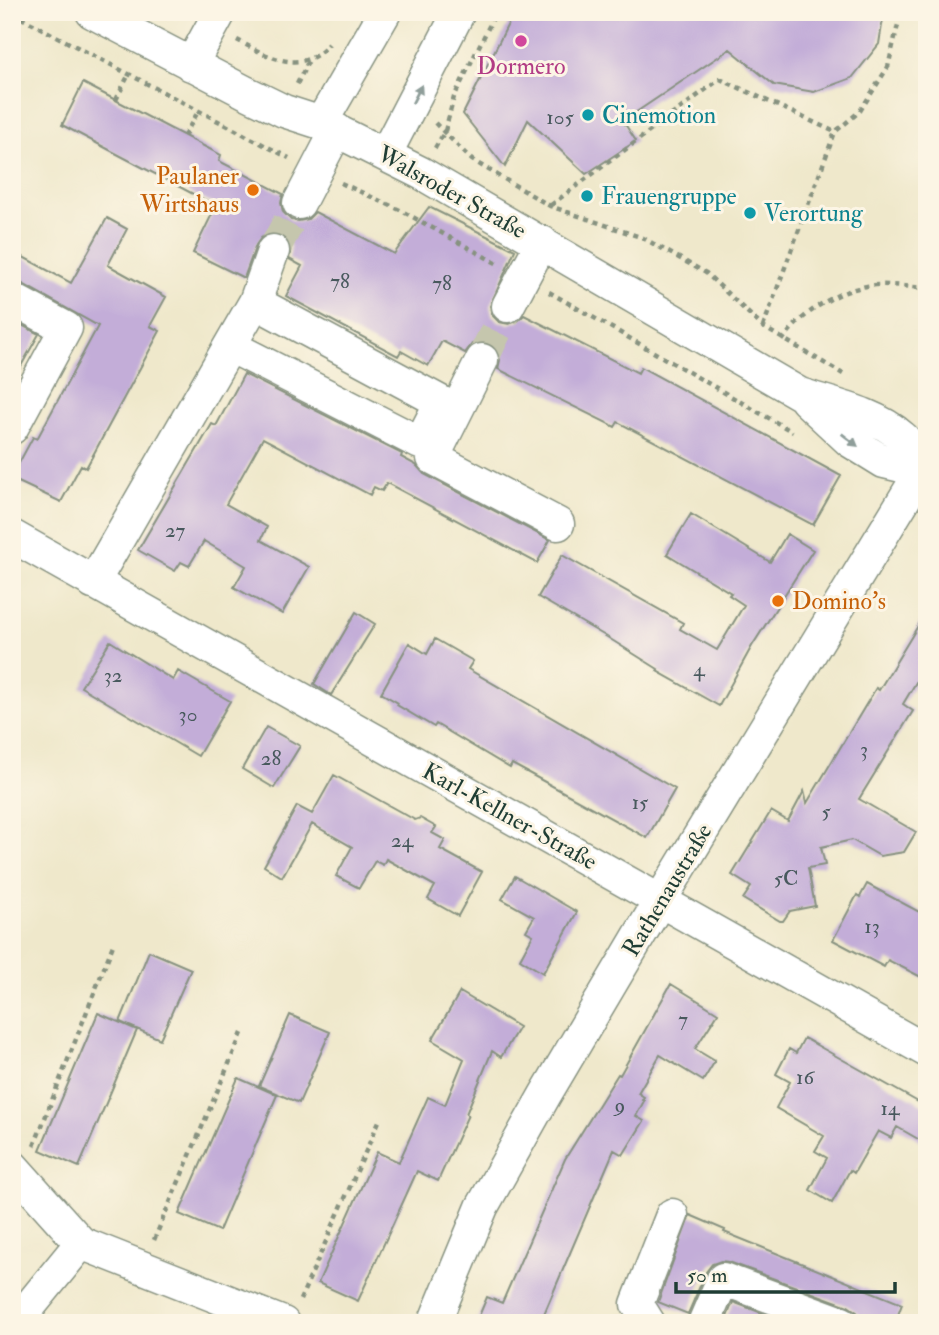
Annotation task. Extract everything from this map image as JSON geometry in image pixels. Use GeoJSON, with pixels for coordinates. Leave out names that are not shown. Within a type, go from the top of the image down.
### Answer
{"type":"FeatureCollection","features":[{"type":"Feature","properties":{"kind":"street","name":"Walsroder Straße"},"geometry":{"type":"LineString","coordinates":[[92,12],[284,111],[329,127],[386,155],[542,242],[800,394],[884,425],[904,438],[925,471]]}},
{"type":"Feature","properties":{"kind":"street"},"geometry":{"type":"LineString","coordinates":[[299,203],[351,71],[385,12]]}},
{"type":"Feature","properties":{"kind":"street"},"geometry":{"type":"LineString","coordinates":[[386,155],[459,12]]}},
{"type":"Feature","properties":{"kind":"street"},"geometry":{"type":"LineString","coordinates":[[191,65],[216,20]]}},
{"type":"Feature","properties":{"kind":"street"},"geometry":{"type":"LineString","coordinates":[[508,306],[542,242]]}},
{"type":"Feature","properties":{"kind":"street"},"geometry":{"type":"LineString","coordinates":[[93,583],[255,302],[273,251]]}},
{"type":"Feature","properties":{"kind":"street"},"geometry":{"type":"LineString","coordinates":[[12,299],[66,328],[12,428]]}},
{"type":"Feature","properties":{"kind":"street"},"geometry":{"type":"LineString","coordinates":[[230,346],[420,443],[441,402],[255,302]]}},
{"type":"Feature","properties":{"kind":"street"},"geometry":{"type":"LineString","coordinates":[[482,360],[433,457],[558,524]]}},
{"type":"Feature","properties":{"kind":"street","name":"Rathenaustraße"},"geometry":{"type":"LineString","coordinates":[[434,1323],[482,1207],[661,900],[925,471]]}},
{"type":"Feature","properties":{"kind":"street","name":"Karl-Kellner-Straße"},"geometry":{"type":"LineString","coordinates":[[12,536],[927,1051]]}},
{"type":"Feature","properties":{"kind":"street"},"geometry":{"type":"LineString","coordinates":[[17,1171],[81,1243],[289,1317]]}},
{"type":"Feature","properties":{"kind":"street"},"geometry":{"type":"LineString","coordinates":[[649,1323],[637,1304],[672,1215]]}},
{"type":"Feature","properties":{"kind":"street"},"geometry":{"type":"LineString","coordinates":[[16,1323],[81,1243]]}},
{"type":"Feature","properties":{"kind":"street"},"geometry":{"type":"LineString","coordinates":[[704,1323],[723,1279],[842,1323]]}},
{"type":"Feature","properties":{"kind":"path"},"geometry":{"type":"LineString","coordinates":[[444,131],[454,97],[496,12]]}},
{"type":"Feature","properties":{"kind":"path"},"geometry":{"type":"LineString","coordinates":[[762,327],[835,132],[860,111],[888,67],[901,12]]}},
{"type":"Feature","properties":{"kind":"path"},"geometry":{"type":"LineString","coordinates":[[12,13],[102,60]]}},
{"type":"Feature","properties":{"kind":"path"},"geometry":{"type":"LineString","coordinates":[[216,20],[263,54],[287,62],[309,60],[321,54],[351,71]]}},
{"type":"Feature","properties":{"kind":"path"},"geometry":{"type":"LineString","coordinates":[[116,100],[129,74]]}},
{"type":"Feature","properties":{"kind":"path"},"geometry":{"type":"LineString","coordinates":[[550,206],[720,79],[835,132]]}},
{"type":"Feature","properties":{"kind":"path"},"geometry":{"type":"LineString","coordinates":[[412,105],[444,131],[472,160],[550,206],[643,238],[695,267],[705,273],[762,327],[850,378]]}},
{"type":"Feature","properties":{"kind":"path"},"geometry":{"type":"LineString","coordinates":[[184,136],[199,110]]}},
{"type":"Feature","properties":{"kind":"path"},"geometry":{"type":"LineString","coordinates":[[768,374],[783,339],[802,317],[838,296],[863,286],[927,289]]}},
{"type":"Feature","properties":{"kind":"path"},"geometry":{"type":"LineString","coordinates":[[546,290],[801,437]]}},
{"type":"Feature","properties":{"kind":"path"},"geometry":{"type":"LineString","coordinates":[[17,1171],[113,945]]}},
{"type":"Feature","properties":{"kind":"path"},"geometry":{"type":"LineString","coordinates":[[143,1267],[242,1033]]}},
{"type":"Feature","properties":{"kind":"path"},"geometry":{"type":"LineString","coordinates":[[289,1317],[380,1119]]}},
{"type":"Feature","properties":{"kind":"building"},"geometry":{"type":"Polygon","coordinates":[[[514,12],[884,12],[879,44],[852,78],[814,92],[774,85],[730,49],[623,121],[636,141],[586,174],[528,120],[505,167],[463,114],[514,12]]]}},
{"type":"Feature","properties":{"kind":"building"},"geometry":{"type":"Polygon","coordinates":[[[83,83],[221,155],[219,161],[283,194],[283,212],[291,220],[308,219],[315,212],[394,254],[429,207],[515,250],[490,306],[492,315],[499,322],[509,324],[524,315],[638,373],[641,367],[841,476],[813,525],[618,422],[615,427],[498,369],[498,350],[490,343],[472,344],[465,353],[442,341],[428,366],[401,351],[398,356],[286,296],[302,266],[289,259],[291,247],[280,234],[269,233],[261,238],[244,278],[193,253],[216,206],[62,125],[83,83]]]}},
{"type":"Feature","properties":{"kind":"building"},"geometry":{"type":"Polygon","coordinates":[[[107,218],[127,229],[108,265],[166,297],[150,326],[160,331],[86,468],[81,465],[61,502],[12,479],[12,476],[33,437],[37,439],[98,326],[21,283],[12,281],[12,251],[71,283],[107,218]]]}},
{"type":"Feature","properties":{"kind":"building"},"geometry":{"type":"Polygon","coordinates":[[[12,320],[39,334],[12,382],[12,320]]]}},
{"type":"Feature","properties":{"kind":"building"},"geometry":{"type":"Polygon","coordinates":[[[244,374],[402,454],[401,457],[416,465],[424,474],[550,540],[537,563],[387,483],[382,491],[374,487],[370,495],[263,438],[226,504],[267,527],[261,540],[309,567],[282,614],[234,587],[246,566],[204,541],[189,566],[181,562],[175,571],[138,550],[212,424],[216,426],[244,374]]]}},
{"type":"Feature","properties":{"kind":"building"},"geometry":{"type":"Polygon","coordinates":[[[691,514],[770,562],[787,534],[813,550],[752,646],[719,706],[538,597],[562,555],[683,623],[680,629],[717,650],[744,605],[729,595],[731,593],[667,554],[691,514]]]}},
{"type":"Feature","properties":{"kind":"building"},"geometry":{"type":"Polygon","coordinates":[[[927,611],[927,664],[903,704],[913,711],[859,799],[916,832],[904,852],[880,856],[852,840],[821,847],[825,865],[808,868],[815,906],[790,911],[783,921],[780,921],[743,899],[751,887],[732,875],[771,811],[788,821],[804,791],[807,803],[876,688],[879,690],[927,611]]]}},
{"type":"Feature","properties":{"kind":"building"},"geometry":{"type":"Polygon","coordinates":[[[356,612],[375,624],[331,695],[314,684],[356,612]]]}},
{"type":"Feature","properties":{"kind":"building"},"geometry":{"type":"Polygon","coordinates":[[[435,639],[473,661],[468,669],[675,789],[647,838],[512,764],[510,768],[436,724],[434,727],[381,693],[409,643],[427,654],[435,639]]]}},
{"type":"Feature","properties":{"kind":"building"},"geometry":{"type":"Polygon","coordinates":[[[110,641],[173,680],[178,671],[230,701],[198,756],[81,687],[110,641]]]}},
{"type":"Feature","properties":{"kind":"building"},"geometry":{"type":"Polygon","coordinates":[[[266,727],[300,746],[274,788],[242,769],[266,727]]]}},
{"type":"Feature","properties":{"kind":"building"},"geometry":{"type":"Polygon","coordinates":[[[334,775],[415,820],[420,818],[436,827],[432,833],[445,840],[440,849],[482,872],[458,916],[428,899],[435,886],[386,859],[383,865],[375,861],[359,888],[336,876],[352,847],[312,824],[282,877],[264,866],[297,806],[312,814],[334,775]]]}},
{"type":"Feature","properties":{"kind":"building"},"geometry":{"type":"Polygon","coordinates":[[[515,876],[577,912],[543,973],[520,959],[533,935],[526,931],[534,917],[502,899],[515,876]]]}},
{"type":"Feature","properties":{"kind":"building"},"geometry":{"type":"Polygon","coordinates":[[[867,884],[927,916],[927,980],[888,960],[884,967],[833,940],[857,895],[860,897],[867,884]]]}},
{"type":"Feature","properties":{"kind":"building"},"geometry":{"type":"Polygon","coordinates":[[[149,951],[191,969],[160,1039],[120,1022],[149,951]]]}},
{"type":"Feature","properties":{"kind":"building"},"geometry":{"type":"Polygon","coordinates":[[[671,984],[718,1013],[695,1049],[715,1061],[703,1081],[660,1055],[638,1093],[644,1097],[644,1101],[636,1116],[644,1121],[623,1155],[614,1150],[541,1321],[546,1323],[476,1323],[487,1297],[502,1303],[565,1159],[618,1074],[620,1075],[671,984]]]}},
{"type":"Feature","properties":{"kind":"building"},"geometry":{"type":"Polygon","coordinates":[[[460,992],[519,1027],[501,1057],[492,1051],[466,1114],[468,1115],[438,1181],[417,1171],[358,1301],[318,1283],[377,1152],[399,1162],[428,1097],[445,1105],[464,1059],[432,1040],[460,992]]]}},
{"type":"Feature","properties":{"kind":"building"},"geometry":{"type":"Polygon","coordinates":[[[98,1013],[137,1030],[79,1167],[40,1150],[98,1013]]]}},
{"type":"Feature","properties":{"kind":"building"},"geometry":{"type":"Polygon","coordinates":[[[290,1015],[330,1032],[299,1103],[259,1086],[290,1015]]]}},
{"type":"Feature","properties":{"kind":"building"},"geometry":{"type":"Polygon","coordinates":[[[804,1038],[927,1107],[927,1144],[897,1127],[891,1138],[878,1131],[854,1173],[850,1170],[832,1203],[810,1190],[827,1158],[815,1151],[824,1136],[776,1108],[790,1082],[776,1074],[789,1049],[796,1053],[804,1038]]]}},
{"type":"Feature","properties":{"kind":"building"},"geometry":{"type":"Polygon","coordinates":[[[238,1078],[277,1095],[219,1231],[179,1214],[238,1078]]]}},
{"type":"Feature","properties":{"kind":"building"},"geometry":{"type":"Polygon","coordinates":[[[690,1215],[725,1230],[724,1232],[902,1304],[895,1323],[860,1323],[857,1312],[848,1306],[721,1261],[712,1264],[706,1272],[688,1314],[658,1302],[690,1215]]]}},
{"type":"Feature","properties":{"kind":"building"},"geometry":{"type":"Polygon","coordinates":[[[733,1302],[788,1323],[727,1323],[725,1322],[733,1302]]]}},
{"type":"Feature","properties":{"kind":"tunnel"},"geometry":{"type":"LineString","coordinates":[[273,251],[299,203]]}},
{"type":"Feature","properties":{"kind":"tunnel"},"geometry":{"type":"LineString","coordinates":[[482,360],[508,306]]}},
{"type":"Feature","properties":{"kind":"place","name":"Dormero"},"geometry":{"type":"Point","coordinates":[521,41]}},
{"type":"Feature","properties":{"kind":"place","name":"Cinemotion"},"geometry":{"type":"Point","coordinates":[588,115]}},
{"type":"Feature","properties":{"kind":"place","name":"Paulaner Wirtshaus"},"geometry":{"type":"Point","coordinates":[253,190]}},
{"type":"Feature","properties":{"kind":"place","name":"Frauengruppe"},"geometry":{"type":"Point","coordinates":[587,196]}},
{"type":"Feature","properties":{"kind":"place","name":"Verortung"},"geometry":{"type":"Point","coordinates":[750,213]}},
{"type":"Feature","properties":{"kind":"place","name":"Domino's"},"geometry":{"type":"Point","coordinates":[778,601]}}]}
